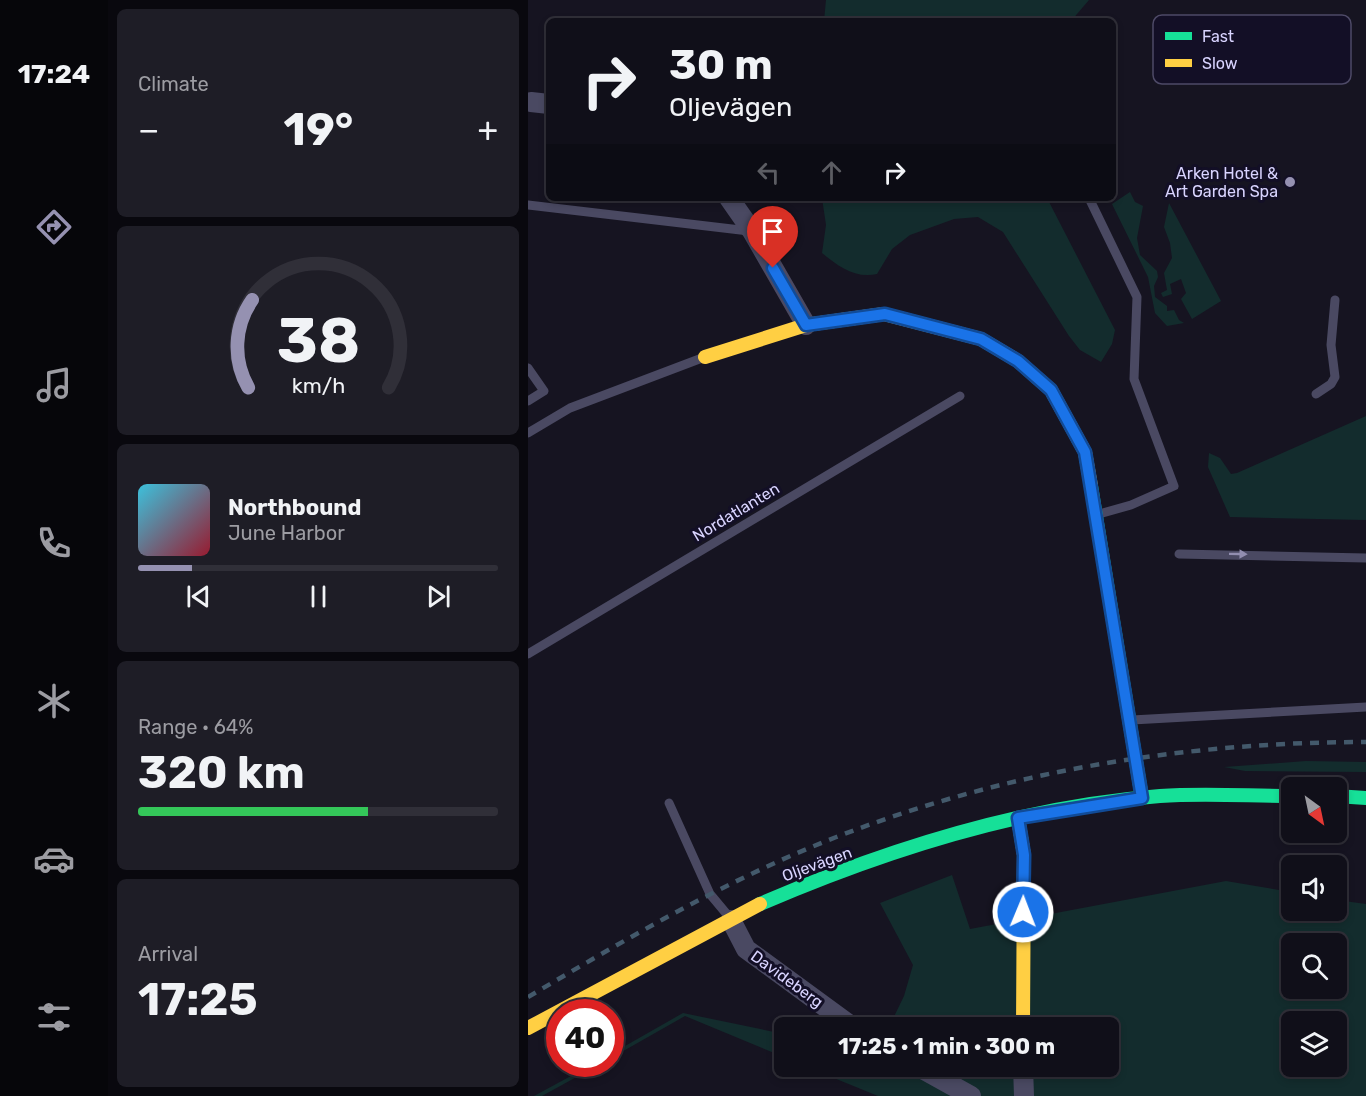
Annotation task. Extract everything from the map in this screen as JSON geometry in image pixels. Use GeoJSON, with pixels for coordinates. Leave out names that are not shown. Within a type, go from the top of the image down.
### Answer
{"type":"FeatureCollection","features":[{"type":"Feature","properties":{"kind":"street"},"geometry":{"type":"LineString","coordinates":[[731,201],[752,231],[806,325]]}},
{"type":"Feature","properties":{"kind":"street"},"geometry":{"type":"LineString","coordinates":[[705,357],[806,325],[885,314],[981,339],[1018,361],[1051,390],[1085,452],[1142,798]]}},
{"type":"Feature","properties":{"kind":"street","name":"Oljevägen"},"geometry":{"type":"LineString","coordinates":[[528,1028],[731,920],[800,887],[930,841],[1018,818],[1142,798],[1281,796]]}},
{"type":"Feature","properties":{"kind":"street"},"geometry":{"type":"LineString","coordinates":[[1347,797],[1366,798]]}},
{"type":"Feature","properties":{"kind":"street"},"geometry":{"type":"LineString","coordinates":[[1018,818],[1024,855],[1023,1017]]}},
{"type":"Feature","properties":{"kind":"street","name":"Davideberg"},"geometry":{"type":"LineString","coordinates":[[731,920],[746,949],[839,1017]]}},
{"type":"Feature","properties":{"kind":"street"},"geometry":{"type":"LineString","coordinates":[[937,1077],[971,1096]]}},
{"type":"Feature","properties":{"kind":"street"},"geometry":{"type":"LineString","coordinates":[[1023,1077],[1024,1096]]}},
{"type":"Feature","properties":{"kind":"lane"},"geometry":{"type":"LineString","coordinates":[[1090,201],[1137,297],[1134,379],[1174,486],[1131,505],[1097,515]]}},
{"type":"Feature","properties":{"kind":"lane"},"geometry":{"type":"LineString","coordinates":[[528,205],[752,231]]}},
{"type":"Feature","properties":{"kind":"lane"},"geometry":{"type":"LineString","coordinates":[[1316,394],[1331,384],[1335,377],[1331,345],[1335,300]]}},
{"type":"Feature","properties":{"kind":"lane"},"geometry":{"type":"LineString","coordinates":[[528,433],[570,408],[705,357]]}},
{"type":"Feature","properties":{"kind":"lane"},"geometry":{"type":"LineString","coordinates":[[528,368],[544,391],[528,401]]}},
{"type":"Feature","properties":{"kind":"lane","name":"Nordatlanten"},"geometry":{"type":"LineString","coordinates":[[528,654],[960,396]]}},
{"type":"Feature","properties":{"kind":"lane"},"geometry":{"type":"LineString","coordinates":[[1179,554],[1366,558]]}},
{"type":"Feature","properties":{"kind":"lane"},"geometry":{"type":"LineString","coordinates":[[1129,720],[1366,707]]}},
{"type":"Feature","properties":{"kind":"lane"},"geometry":{"type":"LineString","coordinates":[[669,804],[710,894],[731,920]]}},
{"type":"Feature","properties":{"kind":"green space"},"geometry":{"type":"Polygon","coordinates":[[[826,0],[1089,0],[1074,18],[824,18],[826,0]]]}},
{"type":"Feature","properties":{"kind":"green space"},"geometry":{"type":"Polygon","coordinates":[[[1130,192],[1135,202],[1143,206],[1137,238],[1140,255],[1157,271],[1158,277],[1154,286],[1155,297],[1167,306],[1167,311],[1174,310],[1179,320],[1184,323],[1167,326],[1155,313],[1148,277],[1112,204],[1130,192]]]}},
{"type":"Feature","properties":{"kind":"green space"},"geometry":{"type":"Polygon","coordinates":[[[822,201],[1049,201],[1115,330],[1112,344],[1101,362],[1080,350],[1003,232],[978,217],[954,219],[910,235],[892,249],[877,274],[869,275],[854,273],[841,267],[822,253],[826,225],[822,201]]]}},
{"type":"Feature","properties":{"kind":"green space"},"geometry":{"type":"Polygon","coordinates":[[[1169,203],[1221,301],[1192,319],[1181,299],[1186,293],[1181,279],[1170,284],[1172,294],[1163,297],[1161,293],[1167,290],[1164,273],[1172,258],[1170,243],[1164,227],[1169,203]]]}},
{"type":"Feature","properties":{"kind":"green space"},"geometry":{"type":"Polygon","coordinates":[[[1366,416],[1366,520],[1230,517],[1208,467],[1209,453],[1220,458],[1231,474],[1237,473],[1366,416]]]}},
{"type":"Feature","properties":{"kind":"green space"},"geometry":{"type":"Polygon","coordinates":[[[1306,761],[1366,762],[1366,772],[1245,771],[1224,767],[1306,761]]]}},
{"type":"Feature","properties":{"kind":"green space"},"geometry":{"type":"Polygon","coordinates":[[[952,875],[970,929],[1226,881],[1281,890],[1281,921],[1347,921],[1347,901],[1366,904],[1366,1096],[878,1096],[831,1077],[1119,1077],[1119,1017],[894,1017],[904,996],[913,965],[880,903],[952,875]]]}},
{"type":"Feature","properties":{"kind":"green space"},"geometry":{"type":"Polygon","coordinates":[[[683,1013],[774,1032],[774,1053],[685,1016],[624,1051],[624,1047],[683,1013]]]}},
{"type":"Feature","properties":{"kind":"green space"},"geometry":{"type":"Polygon","coordinates":[[[569,1077],[576,1077],[542,1096],[534,1096],[569,1077]]]}},
{"type":"Feature","properties":{"kind":"railway"},"geometry":{"type":"LineString","coordinates":[[528,997],[647,928],[770,865],[855,830],[917,809],[1042,775],[1106,763],[1236,747],[1366,742]]}},
{"type":"Feature","properties":{"kind":"traffic: fast"},"geometry":{"type":"LineString","coordinates":[[1091,486],[1142,798]]}},
{"type":"Feature","properties":{"kind":"traffic: fast"},"geometry":{"type":"LineString","coordinates":[[760,904],[855,866],[905,849],[956,834],[1058,810],[1109,801],[1160,796],[1281,796]]}},
{"type":"Feature","properties":{"kind":"traffic: fast"},"geometry":{"type":"LineString","coordinates":[[1347,797],[1366,798]]}},
{"type":"Feature","properties":{"kind":"traffic: slow"},"geometry":{"type":"LineString","coordinates":[[705,357],[806,325],[884,314],[981,339],[1018,361],[1051,390],[1085,452],[1091,486]]}},
{"type":"Feature","properties":{"kind":"traffic: slow"},"geometry":{"type":"LineString","coordinates":[[1018,818],[1024,855],[1023,1017]]}},
{"type":"Feature","properties":{"kind":"traffic: slow"},"geometry":{"type":"LineString","coordinates":[[528,1028],[760,904]]}},
{"type":"Feature","properties":{"kind":"place","name":"Arken Hotel & Art Garden Spa"},"geometry":{"type":"Point","coordinates":[1290,182]}},
{"type":"Feature","properties":{"kind":"route"},"geometry":{"type":"LineString","coordinates":[[773,268],[806,325],[885,314],[981,339],[1018,361],[1051,390],[1085,452],[1115,621],[1142,798],[1018,818],[1024,855],[1023,912]]}}]}
